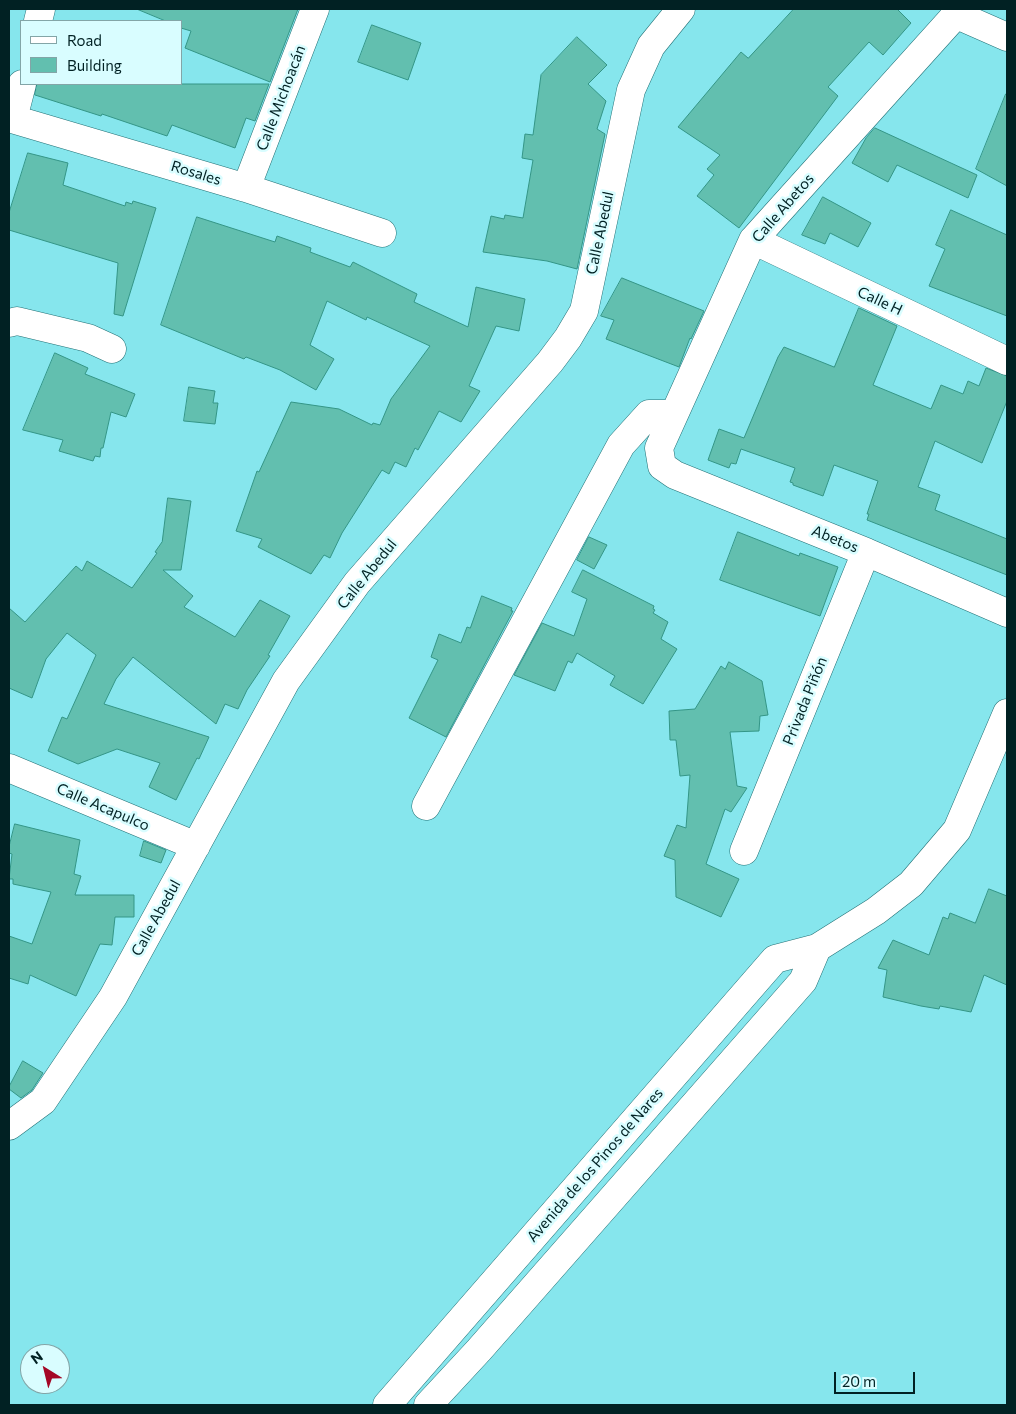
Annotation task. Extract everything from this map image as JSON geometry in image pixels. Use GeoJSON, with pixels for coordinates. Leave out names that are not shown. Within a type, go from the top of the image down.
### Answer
{"type":"FeatureCollection","features":[{"type":"Feature","properties":{"kind":"street","name":"Calle Michoacán"},"geometry":{"type":"LineString","coordinates":[[246,188],[315,9]]}},
{"type":"Feature","properties":{"kind":"street","name":"Calle Abedul"},"geometry":{"type":"LineString","coordinates":[[9,1126],[42,1101],[112,996],[286,681],[351,591],[550,362],[568,338],[584,311],[630,90],[651,46],[680,9]]}},
{"type":"Feature","properties":{"kind":"street"},"geometry":{"type":"LineString","coordinates":[[959,12],[1007,37]]}},
{"type":"Feature","properties":{"kind":"street","name":"Calle Abetos"},"geometry":{"type":"LineString","coordinates":[[662,466],[659,448],[753,240],[959,12]]}},
{"type":"Feature","properties":{"kind":"street"},"geometry":{"type":"LineString","coordinates":[[11,119],[22,85]]}},
{"type":"Feature","properties":{"kind":"street","name":"Rosales"},"geometry":{"type":"LineString","coordinates":[[11,119],[246,188],[382,233]]}},
{"type":"Feature","properties":{"kind":"street","name":"Calle H"},"geometry":{"type":"LineString","coordinates":[[753,240],[1007,362]]}},
{"type":"Feature","properties":{"kind":"street"},"geometry":{"type":"LineString","coordinates":[[9,324],[17,321],[88,338],[112,349]]}},
{"type":"Feature","properties":{"kind":"street"},"geometry":{"type":"LineString","coordinates":[[426,806],[621,445],[649,414],[674,414]]}},
{"type":"Feature","properties":{"kind":"street","name":"Abetos"},"geometry":{"type":"LineString","coordinates":[[662,466],[675,475],[866,552],[1007,614]]}},
{"type":"Feature","properties":{"kind":"street","name":"Privada Piñón"},"geometry":{"type":"LineString","coordinates":[[744,851],[866,552]]}},
{"type":"Feature","properties":{"kind":"street","name":"Avenida de los Pinos de Nares"},"geometry":{"type":"LineString","coordinates":[[387,1405],[775,960],[817,948],[876,911],[911,884],[957,830],[1007,712]]}},
{"type":"Feature","properties":{"kind":"street","name":"Calle Acapulco"},"geometry":{"type":"LineString","coordinates":[[9,768],[196,846]]}},
{"type":"Feature","properties":{"kind":"street"},"geometry":{"type":"LineString","coordinates":[[428,1405],[479,1350],[803,981],[817,948]]}},
{"type":"Feature","properties":{"kind":"street"},"geometry":{"type":"LineString","coordinates":[[456,1326],[479,1350]]}},
{"type":"Feature","properties":{"kind":"building"},"geometry":{"type":"Polygon","coordinates":[[[137,9],[298,9],[270,82],[185,48],[191,31],[182,28],[182,20],[164,20],[137,9]]]}},
{"type":"Feature","properties":{"kind":"building"},"geometry":{"type":"Polygon","coordinates":[[[794,9],[897,9],[911,23],[883,55],[869,42],[828,87],[838,96],[739,228],[697,196],[714,175],[707,169],[720,155],[678,127],[741,52],[748,58],[794,9]]]}},
{"type":"Feature","properties":{"kind":"building"},"geometry":{"type":"Polygon","coordinates":[[[372,25],[421,43],[408,80],[358,62],[372,25]]]}},
{"type":"Feature","properties":{"kind":"building"},"geometry":{"type":"Polygon","coordinates":[[[577,37],[607,65],[588,84],[606,101],[597,129],[605,134],[577,269],[547,261],[483,252],[491,216],[504,219],[505,215],[523,218],[533,160],[522,158],[525,134],[533,135],[541,75],[577,37]]]}},
{"type":"Feature","properties":{"kind":"building"},"geometry":{"type":"Polygon","coordinates":[[[269,84],[255,121],[246,118],[235,148],[172,125],[167,136],[102,114],[101,116],[35,95],[37,85],[269,84]]]}},
{"type":"Feature","properties":{"kind":"building"},"geometry":{"type":"Polygon","coordinates":[[[1007,94],[1007,186],[976,169],[1007,94]]]}},
{"type":"Feature","properties":{"kind":"building"},"geometry":{"type":"Polygon","coordinates":[[[875,128],[977,175],[968,198],[897,165],[888,182],[852,163],[866,138],[875,128]]]}},
{"type":"Feature","properties":{"kind":"building"},"geometry":{"type":"Polygon","coordinates":[[[28,153],[68,163],[63,185],[125,206],[126,202],[132,204],[133,201],[156,208],[123,316],[114,314],[118,263],[9,230],[9,213],[28,153]]]}},
{"type":"Feature","properties":{"kind":"building"},"geometry":{"type":"Polygon","coordinates":[[[823,197],[871,223],[858,247],[830,233],[825,244],[802,235],[823,197]]]}},
{"type":"Feature","properties":{"kind":"building"},"geometry":{"type":"Polygon","coordinates":[[[951,210],[1007,235],[1007,316],[929,286],[945,249],[936,245],[951,210]]]}},
{"type":"Feature","properties":{"kind":"building"},"geometry":{"type":"Polygon","coordinates":[[[197,217],[275,242],[277,236],[311,248],[310,252],[350,267],[353,262],[417,294],[414,302],[468,327],[476,287],[525,299],[519,331],[496,326],[469,386],[480,391],[461,422],[439,411],[418,450],[415,448],[406,467],[395,462],[389,474],[382,470],[342,533],[330,558],[324,555],[311,574],[258,547],[262,539],[236,531],[257,471],[259,472],[291,402],[339,409],[372,425],[373,423],[380,425],[391,399],[430,346],[367,317],[366,320],[327,301],[310,345],[334,359],[316,390],[280,370],[246,357],[244,359],[161,325],[197,217]]]}},
{"type":"Feature","properties":{"kind":"building"},"geometry":{"type":"Polygon","coordinates":[[[622,278],[704,311],[690,338],[679,367],[606,339],[614,320],[601,316],[622,278]]]}},
{"type":"Feature","properties":{"kind":"building"},"geometry":{"type":"Polygon","coordinates":[[[859,308],[897,326],[873,385],[931,409],[941,385],[963,394],[968,381],[979,386],[986,368],[1007,376],[1007,401],[982,463],[935,441],[918,487],[940,495],[935,510],[1007,539],[1007,575],[867,520],[869,514],[867,514],[878,481],[834,465],[823,496],[793,485],[790,482],[795,468],[741,449],[736,464],[731,463],[729,468],[708,460],[719,429],[744,438],[784,347],[834,367],[859,308]]]}},
{"type":"Feature","properties":{"kind":"building"},"geometry":{"type":"Polygon","coordinates":[[[55,353],[88,368],[85,374],[135,394],[126,417],[111,412],[100,457],[95,456],[93,461],[59,451],[63,440],[23,430],[55,353]]]}},
{"type":"Feature","properties":{"kind":"building"},"geometry":{"type":"Polygon","coordinates":[[[189,387],[215,391],[213,403],[218,403],[215,424],[184,421],[189,387]]]}},
{"type":"Feature","properties":{"kind":"building"},"geometry":{"type":"Polygon","coordinates":[[[168,498],[191,501],[181,570],[163,570],[193,596],[184,607],[235,637],[260,600],[290,616],[268,655],[270,656],[247,690],[238,709],[225,704],[216,724],[133,657],[116,679],[104,704],[209,737],[176,800],[149,787],[160,763],[117,749],[78,764],[48,751],[62,717],[67,719],[96,655],[67,633],[46,659],[32,698],[9,688],[9,608],[25,622],[76,566],[82,571],[87,561],[132,588],[157,553],[155,552],[162,542],[168,498]]]}},
{"type":"Feature","properties":{"kind":"building"},"geometry":{"type":"Polygon","coordinates":[[[738,532],[799,556],[800,553],[838,567],[820,616],[720,580],[738,532]]]}},
{"type":"Feature","properties":{"kind":"building"},"geometry":{"type":"Polygon","coordinates":[[[589,537],[607,545],[594,569],[577,560],[589,537]]]}},
{"type":"Feature","properties":{"kind":"building"},"geometry":{"type":"Polygon","coordinates":[[[583,570],[654,606],[653,609],[655,610],[653,613],[668,622],[661,639],[677,649],[643,704],[610,685],[615,676],[577,653],[572,663],[568,661],[555,691],[514,675],[542,623],[574,636],[587,599],[572,592],[583,570]]]}},
{"type":"Feature","properties":{"kind":"building"},"geometry":{"type":"Polygon","coordinates":[[[482,596],[512,608],[511,611],[513,611],[446,737],[409,718],[438,660],[431,657],[439,634],[461,643],[467,627],[470,628],[482,596]]]}},
{"type":"Feature","properties":{"kind":"building"},"geometry":{"type":"Polygon","coordinates":[[[729,662],[762,681],[768,715],[760,716],[759,731],[730,732],[737,786],[747,788],[731,812],[725,809],[706,864],[739,879],[721,917],[676,897],[675,860],[664,856],[677,825],[686,828],[690,775],[680,776],[676,740],[670,740],[669,711],[695,709],[721,666],[725,669],[729,662]]]}},
{"type":"Feature","properties":{"kind":"building"},"geometry":{"type":"Polygon","coordinates":[[[15,824],[80,840],[74,874],[81,876],[75,895],[134,895],[134,917],[115,917],[112,945],[100,944],[76,996],[30,975],[28,984],[9,978],[9,936],[32,944],[51,892],[13,884],[13,879],[9,879],[12,854],[9,853],[9,847],[15,824]]]}},
{"type":"Feature","properties":{"kind":"building"},"geometry":{"type":"Polygon","coordinates":[[[144,841],[166,850],[161,863],[140,856],[144,841]]]}},
{"type":"Feature","properties":{"kind":"building"},"geometry":{"type":"Polygon","coordinates":[[[989,889],[1007,896],[1007,985],[984,975],[971,1012],[940,1006],[939,1009],[921,1006],[883,997],[887,970],[878,968],[893,940],[929,955],[943,917],[948,919],[950,913],[975,923],[989,889]]]}},
{"type":"Feature","properties":{"kind":"building"},"geometry":{"type":"Polygon","coordinates":[[[23,1061],[43,1073],[32,1090],[21,1098],[9,1087],[23,1061]]]}}]}
